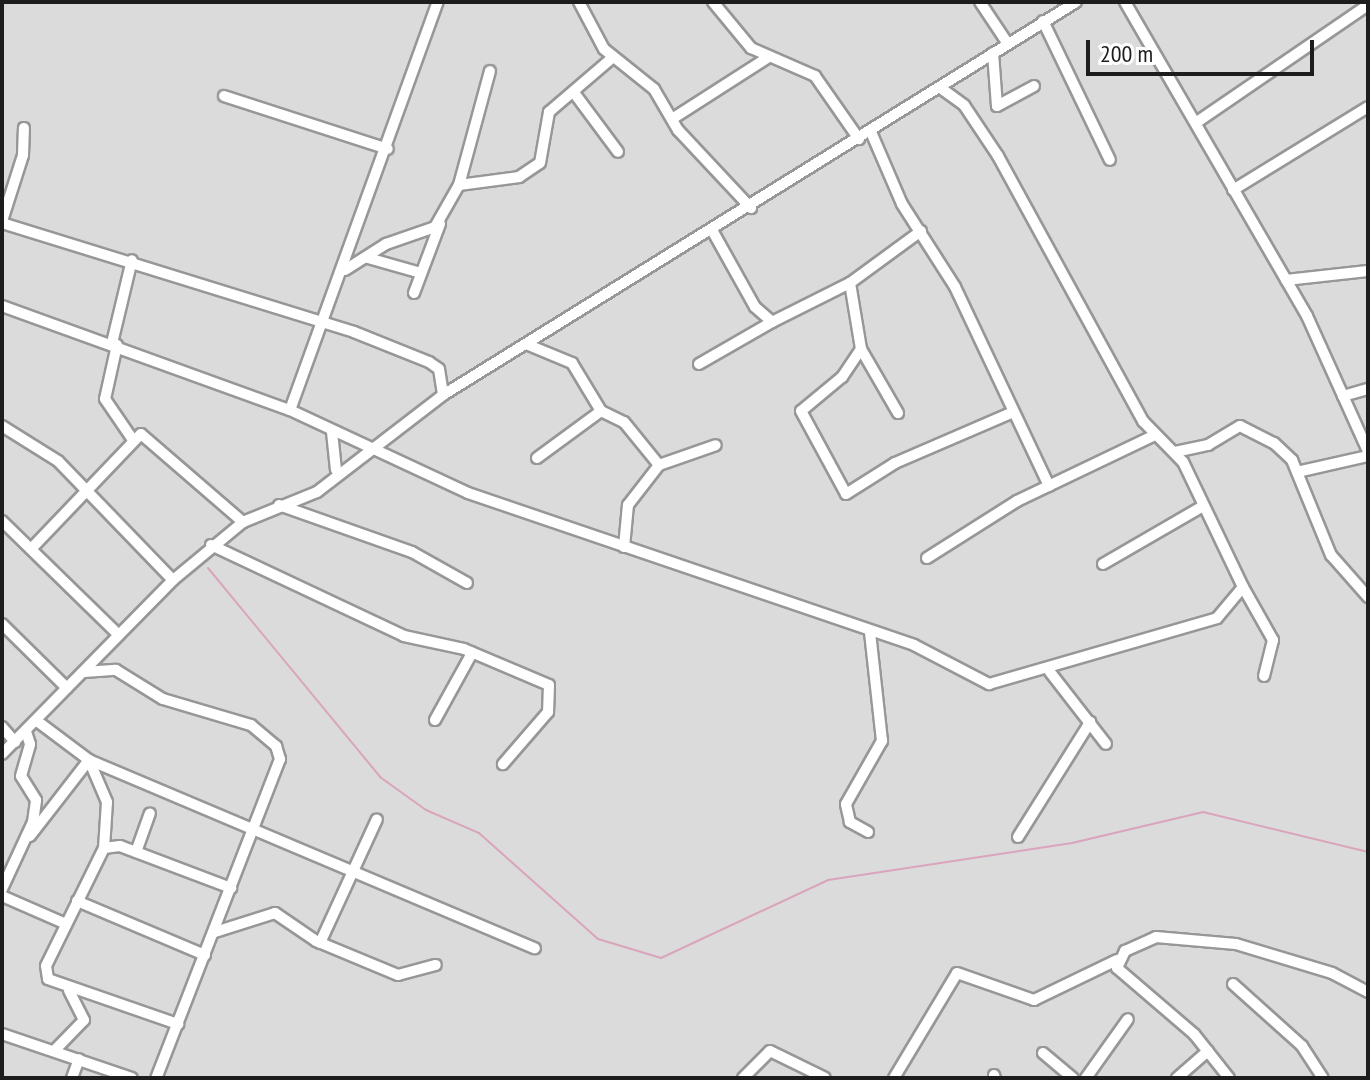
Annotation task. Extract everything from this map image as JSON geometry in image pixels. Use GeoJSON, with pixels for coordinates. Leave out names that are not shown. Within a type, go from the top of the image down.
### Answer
{"type":"FeatureCollection","features":[{"type":"Feature","properties":{"kind":"street"},"geometry":{"type":"LineString","coordinates":[[290,410],[345,270],[438,2]]}},
{"type":"Feature","properties":{"kind":"street"},"geometry":{"type":"LineString","coordinates":[[579,2],[612,58],[654,89],[672,119],[751,208]]}},
{"type":"Feature","properties":{"kind":"street"},"geometry":{"type":"LineString","coordinates":[[713,2],[767,58],[815,76],[859,139]]}},
{"type":"Feature","properties":{"kind":"street"},"geometry":{"type":"LineString","coordinates":[[980,2],[1006,41]]}},
{"type":"Feature","properties":{"kind":"street"},"geometry":{"type":"LineString","coordinates":[[2,754],[173,580],[211,545],[243,522],[277,504],[317,492],[336,470],[443,395],[942,89],[1006,41],[1076,2]]}},
{"type":"Feature","properties":{"kind":"street"},"geometry":{"type":"LineString","coordinates":[[1125,2],[1286,280],[1368,453],[1297,472]]}},
{"type":"Feature","properties":{"kind":"street"},"geometry":{"type":"LineString","coordinates":[[1197,122],[1368,5]]}},
{"type":"Feature","properties":{"kind":"street"},"geometry":{"type":"LineString","coordinates":[[1043,21],[1110,160]]}},
{"type":"Feature","properties":{"kind":"street"},"geometry":{"type":"LineString","coordinates":[[993,53],[997,106],[1034,86]]}},
{"type":"Feature","properties":{"kind":"street"},"geometry":{"type":"LineString","coordinates":[[459,185],[519,177],[540,163],[549,112],[575,94],[612,58]]}},
{"type":"Feature","properties":{"kind":"street"},"geometry":{"type":"LineString","coordinates":[[672,119],[767,58]]}},
{"type":"Feature","properties":{"kind":"street"},"geometry":{"type":"LineString","coordinates":[[414,293],[459,185],[490,71]]}},
{"type":"Feature","properties":{"kind":"street"},"geometry":{"type":"LineString","coordinates":[[942,89],[964,105],[998,156],[1155,435],[1175,452],[1273,640],[1264,676]]}},
{"type":"Feature","properties":{"kind":"street"},"geometry":{"type":"LineString","coordinates":[[575,94],[618,152]]}},
{"type":"Feature","properties":{"kind":"street"},"geometry":{"type":"LineString","coordinates":[[224,96],[388,149]]}},
{"type":"Feature","properties":{"kind":"street"},"geometry":{"type":"LineString","coordinates":[[1233,190],[1368,107]]}},
{"type":"Feature","properties":{"kind":"street"},"geometry":{"type":"LineString","coordinates":[[24,128],[23,155],[2,222],[132,260],[429,362],[439,369],[443,395]]}},
{"type":"Feature","properties":{"kind":"street"},"geometry":{"type":"LineString","coordinates":[[871,132],[921,231],[955,287],[1011,413],[1049,486]]}},
{"type":"Feature","properties":{"kind":"street"},"geometry":{"type":"LineString","coordinates":[[345,270],[442,220]]}},
{"type":"Feature","properties":{"kind":"street"},"geometry":{"type":"LineString","coordinates":[[712,230],[755,307],[772,322]]}},
{"type":"Feature","properties":{"kind":"street"},"geometry":{"type":"LineString","coordinates":[[699,364],[772,322],[850,283],[921,231]]}},
{"type":"Feature","properties":{"kind":"street"},"geometry":{"type":"LineString","coordinates":[[368,258],[421,273]]}},
{"type":"Feature","properties":{"kind":"street"},"geometry":{"type":"LineString","coordinates":[[132,260],[105,399],[133,440]]}},
{"type":"Feature","properties":{"kind":"street"},"geometry":{"type":"LineString","coordinates":[[1286,280],[1368,271]]}},
{"type":"Feature","properties":{"kind":"street"},"geometry":{"type":"LineString","coordinates":[[850,283],[861,349],[898,413]]}},
{"type":"Feature","properties":{"kind":"street"},"geometry":{"type":"LineString","coordinates":[[2,306],[290,410],[332,432],[372,445],[458,489],[870,633],[914,645],[989,684],[1050,672],[1217,618],[1243,587]]}},
{"type":"Feature","properties":{"kind":"street"},"geometry":{"type":"LineString","coordinates":[[526,344],[572,363],[601,411],[629,426],[659,465]]}},
{"type":"Feature","properties":{"kind":"street"},"geometry":{"type":"LineString","coordinates":[[861,349],[842,377],[801,411],[846,494],[895,463],[1011,413]]}},
{"type":"Feature","properties":{"kind":"street"},"geometry":{"type":"LineString","coordinates":[[1343,396],[1368,389]]}},
{"type":"Feature","properties":{"kind":"street"},"geometry":{"type":"LineString","coordinates":[[537,458],[601,411]]}},
{"type":"Feature","properties":{"kind":"street"},"geometry":{"type":"LineString","coordinates":[[2,426],[58,461],[82,490],[173,580]]}},
{"type":"Feature","properties":{"kind":"street"},"geometry":{"type":"LineString","coordinates":[[1175,452],[1208,445],[1240,426],[1274,443],[1297,472],[1331,555],[1368,597]]}},
{"type":"Feature","properties":{"kind":"street"},"geometry":{"type":"LineString","coordinates":[[332,432],[336,470]]}},
{"type":"Feature","properties":{"kind":"street"},"geometry":{"type":"LineString","coordinates":[[927,558],[1049,486],[1155,435]]}},
{"type":"Feature","properties":{"kind":"street"},"geometry":{"type":"LineString","coordinates":[[31,549],[82,490],[133,440],[151,436],[243,522]]}},
{"type":"Feature","properties":{"kind":"street"},"geometry":{"type":"LineString","coordinates":[[624,547],[628,505],[659,465],[716,445]]}},
{"type":"Feature","properties":{"kind":"street"},"geometry":{"type":"LineString","coordinates":[[277,504],[412,552],[467,583]]}},
{"type":"Feature","properties":{"kind":"street"},"geometry":{"type":"LineString","coordinates":[[1103,564],[1203,506]]}},
{"type":"Feature","properties":{"kind":"street"},"geometry":{"type":"LineString","coordinates":[[2,521],[119,635]]}},
{"type":"Feature","properties":{"kind":"street"},"geometry":{"type":"LineString","coordinates":[[211,545],[404,636],[472,653],[553,692],[548,712],[503,764]]}},
{"type":"Feature","properties":{"kind":"street"},"geometry":{"type":"LineString","coordinates":[[2,624],[67,688]]}},
{"type":"Feature","properties":{"kind":"street"},"geometry":{"type":"LineString","coordinates":[[868,832],[850,822],[846,804],[882,741],[873,701],[879,670],[870,633]]}},
{"type":"Feature","properties":{"kind":"street"},"geometry":{"type":"LineString","coordinates":[[435,720],[472,653]]}},
{"type":"Feature","properties":{"kind":"street"},"geometry":{"type":"LineString","coordinates":[[83,672],[116,670],[163,699],[251,725],[276,746],[277,778],[156,1078]]}},
{"type":"Feature","properties":{"kind":"street"},"geometry":{"type":"LineString","coordinates":[[1050,672],[1106,744]]}},
{"type":"Feature","properties":{"kind":"street"},"geometry":{"type":"LineString","coordinates":[[37,721],[89,760],[535,948]]}},
{"type":"Feature","properties":{"kind":"street"},"geometry":{"type":"LineString","coordinates":[[1018,837],[1090,722]]}},
{"type":"Feature","properties":{"kind":"street"},"geometry":{"type":"LineString","coordinates":[[2,727],[15,742]]}},
{"type":"Feature","properties":{"kind":"street"},"geometry":{"type":"LineString","coordinates":[[26,732],[30,744],[21,776],[36,800],[30,836]]}},
{"type":"Feature","properties":{"kind":"street"},"geometry":{"type":"LineString","coordinates":[[2,889],[30,836],[89,760]]}},
{"type":"Feature","properties":{"kind":"street"},"geometry":{"type":"LineString","coordinates":[[89,760],[107,802],[104,848],[66,924],[46,973],[69,991],[178,1024]]}},
{"type":"Feature","properties":{"kind":"street"},"geometry":{"type":"LineString","coordinates":[[136,852],[150,813]]}},
{"type":"Feature","properties":{"kind":"street"},"geometry":{"type":"LineString","coordinates":[[320,943],[377,819]]}},
{"type":"Feature","properties":{"kind":"street"},"geometry":{"type":"LineString","coordinates":[[104,848],[136,852],[231,888]]}},
{"type":"Feature","properties":{"kind":"street"},"geometry":{"type":"LineString","coordinates":[[2,896],[66,924]]}},
{"type":"Feature","properties":{"kind":"street"},"geometry":{"type":"LineString","coordinates":[[77,901],[205,955]]}},
{"type":"Feature","properties":{"kind":"street"},"geometry":{"type":"LineString","coordinates":[[215,932],[246,916],[275,913],[320,943],[398,975],[436,965]]}},
{"type":"Feature","properties":{"kind":"street"},"geometry":{"type":"LineString","coordinates":[[894,1078],[957,973],[1034,1000],[1117,960],[1156,937],[1189,936],[1291,958],[1368,992]]}},
{"type":"Feature","properties":{"kind":"street"},"geometry":{"type":"LineString","coordinates":[[1117,960],[1208,1051],[1229,1078]]}},
{"type":"Feature","properties":{"kind":"street"},"geometry":{"type":"LineString","coordinates":[[1233,984],[1302,1046],[1323,1078]]}},
{"type":"Feature","properties":{"kind":"street"},"geometry":{"type":"LineString","coordinates":[[54,1051],[84,1020],[69,991]]}},
{"type":"Feature","properties":{"kind":"street"},"geometry":{"type":"LineString","coordinates":[[1086,1078],[1128,1019]]}},
{"type":"Feature","properties":{"kind":"street"},"geometry":{"type":"LineString","coordinates":[[2,1034],[132,1078]]}},
{"type":"Feature","properties":{"kind":"street"},"geometry":{"type":"LineString","coordinates":[[743,1078],[770,1051],[825,1078]]}},
{"type":"Feature","properties":{"kind":"street"},"geometry":{"type":"LineString","coordinates":[[1177,1078],[1208,1051]]}},
{"type":"Feature","properties":{"kind":"street"},"geometry":{"type":"LineString","coordinates":[[1043,1053],[1073,1078]]}},
{"type":"Feature","properties":{"kind":"street"},"geometry":{"type":"LineString","coordinates":[[72,1078],[79,1059]]}},
{"type":"Feature","properties":{"kind":"shaded area"},"geometry":{"type":"Polygon","coordinates":[[[2,2],[1368,2],[1368,1078],[2,1078],[2,2]]]}},
{"type":"Feature","properties":{"kind":"waterway"},"geometry":{"type":"LineString","coordinates":[[208,568],[380,777],[426,810],[479,833],[598,939],[661,958],[828,880],[1072,843],[1203,812],[1368,852]]}}]}
